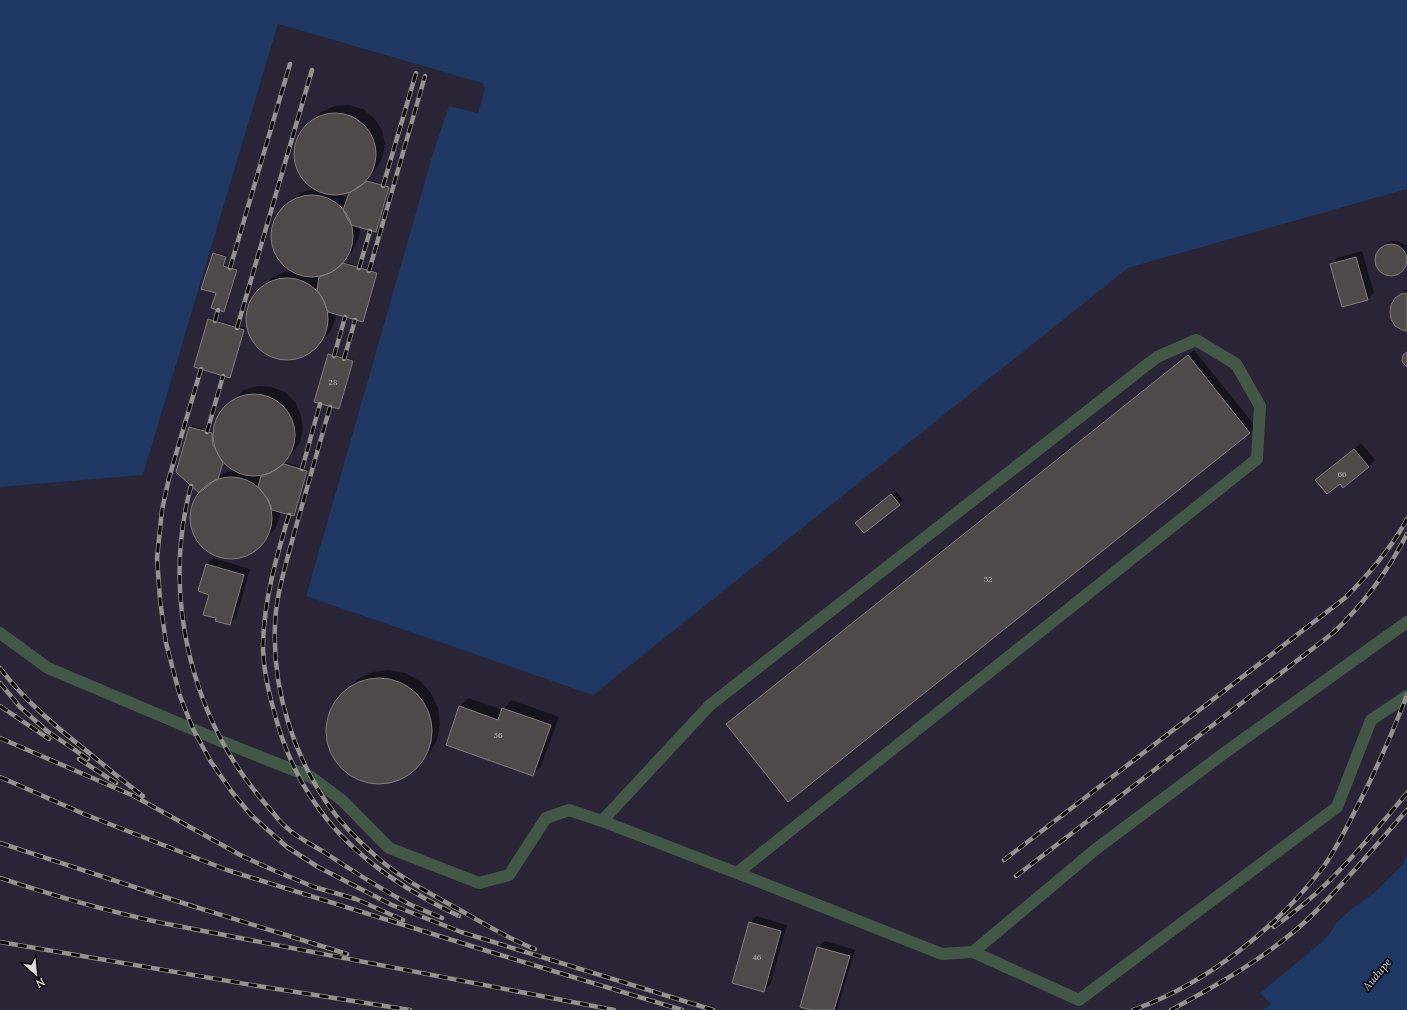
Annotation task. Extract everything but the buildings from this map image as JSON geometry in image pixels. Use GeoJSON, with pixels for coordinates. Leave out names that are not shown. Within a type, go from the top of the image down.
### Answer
{"type":"FeatureCollection","features":[{"type":"Feature","properties":{"kind":"lane"},"geometry":{"type":"LineString","coordinates":[[602,821],[710,705],[1158,357],[1196,340],[1236,364],[1260,406],[1257,459],[737,873]]}},
{"type":"Feature","properties":{"kind":"lane"},"geometry":{"type":"LineString","coordinates":[[973,952],[1103,844],[1223,754],[1407,622]]}},
{"type":"Feature","properties":{"kind":"lane"},"geometry":{"type":"LineString","coordinates":[[0,633],[48,668],[242,750],[311,777],[343,800],[389,848],[479,883],[509,875],[546,818],[569,810],[602,821],[737,873],[942,954],[973,952],[1079,1000],[1337,807],[1371,720],[1407,696]]}},
{"type":"Feature","properties":{"kind":"shaded area"},"geometry":{"type":"Polygon","coordinates":[[[278,24],[482,83],[485,88],[478,114],[449,106],[433,153],[306,596],[778,547],[1128,268],[1407,189],[1407,853],[1403,864],[1375,892],[1349,911],[1335,924],[1331,932],[1322,942],[1261,993],[1272,1004],[1263,1010],[0,1010],[0,487],[143,475],[278,24]]]}},
{"type":"Feature","properties":{"kind":"water"},"geometry":{"type":"Polygon","coordinates":[[[0,0],[1407,0],[1407,189],[1128,268],[593,695],[306,596],[433,153],[449,106],[478,113],[485,88],[482,83],[278,24],[143,475],[0,487],[0,0]]]}},
{"type":"Feature","properties":{"kind":"water","name":"Audupe"},"geometry":{"type":"Polygon","coordinates":[[[1407,853],[1407,1010],[1263,1010],[1271,1004],[1260,993],[1322,942],[1331,932],[1335,924],[1349,911],[1375,892],[1403,864],[1407,853]]]}},
{"type":"Feature","properties":{"kind":"railway"},"geometry":{"type":"LineString","coordinates":[[230,268],[290,64]]}},
{"type":"Feature","properties":{"kind":"railway"},"geometry":{"type":"LineString","coordinates":[[237,328],[312,70]]}},
{"type":"Feature","properties":{"kind":"railway"},"geometry":{"type":"LineString","coordinates":[[383,186],[416,73]]}},
{"type":"Feature","properties":{"kind":"railway"},"geometry":{"type":"LineString","coordinates":[[369,271],[425,76]]}},
{"type":"Feature","properties":{"kind":"railway"},"geometry":{"type":"LineString","coordinates":[[359,268],[370,231]]}},
{"type":"Feature","properties":{"kind":"railway"},"geometry":{"type":"LineString","coordinates":[[215,321],[218,310]]}},
{"type":"Feature","properties":{"kind":"railway"},"geometry":{"type":"LineString","coordinates":[[334,356],[345,317]]}},
{"type":"Feature","properties":{"kind":"railway"},"geometry":{"type":"LineString","coordinates":[[344,359],[355,320]]}},
{"type":"Feature","properties":{"kind":"railway"},"geometry":{"type":"LineString","coordinates":[[201,369],[169,478],[162,510],[157,558],[160,600],[166,643],[180,696],[193,729],[211,762],[232,792],[251,815],[287,847],[318,867],[392,905],[461,932],[713,1010]]}},
{"type":"Feature","properties":{"kind":"railway"},"geometry":{"type":"LineString","coordinates":[[207,432],[223,376]]}},
{"type":"Feature","properties":{"kind":"railway"},"geometry":{"type":"LineString","coordinates":[[302,469],[320,404]]}},
{"type":"Feature","properties":{"kind":"railway"},"geometry":{"type":"LineString","coordinates":[[330,407],[285,565],[277,601],[275,625],[277,675],[289,725],[298,749],[308,772],[335,814],[356,838],[380,860],[425,890],[497,931],[535,949]]}},
{"type":"Feature","properties":{"kind":"railway"},"geometry":{"type":"LineString","coordinates":[[191,486],[183,529],[180,572],[182,615],[190,657],[203,699],[221,738],[243,775],[290,831],[387,892],[409,904],[442,918]]}},
{"type":"Feature","properties":{"kind":"railway"},"geometry":{"type":"LineString","coordinates":[[289,515],[275,563],[268,595],[263,645],[268,687],[286,748],[301,780],[319,810],[341,836],[366,859],[395,880],[425,899],[459,916]]}},
{"type":"Feature","properties":{"kind":"railway"},"geometry":{"type":"LineString","coordinates":[[1004,860],[1345,598],[1379,561],[1394,541],[1407,519]]}},
{"type":"Feature","properties":{"kind":"railway"},"geometry":{"type":"LineString","coordinates":[[1016,876],[1333,633],[1365,599],[1392,561],[1407,534]]}},
{"type":"Feature","properties":{"kind":"railway"},"geometry":{"type":"LineString","coordinates":[[0,668],[20,692],[53,723],[143,796]]}},
{"type":"Feature","properties":{"kind":"railway"},"geometry":{"type":"LineString","coordinates":[[0,683],[20,707],[47,731],[88,759]]}},
{"type":"Feature","properties":{"kind":"railway"},"geometry":{"type":"LineString","coordinates":[[1133,1010],[1160,999],[1187,985],[1238,952],[1285,911],[1305,889],[1333,853],[1376,768],[1407,695]]}},
{"type":"Feature","properties":{"kind":"railway"},"geometry":{"type":"LineString","coordinates":[[0,706],[49,739]]}},
{"type":"Feature","properties":{"kind":"railway"},"geometry":{"type":"LineString","coordinates":[[0,738],[134,796],[242,856],[314,887],[356,899],[403,920]]}},
{"type":"Feature","properties":{"kind":"railway"},"geometry":{"type":"LineString","coordinates":[[79,759],[116,783]]}},
{"type":"Feature","properties":{"kind":"railway"},"geometry":{"type":"LineString","coordinates":[[0,777],[84,814],[227,870],[682,1010]]}},
{"type":"Feature","properties":{"kind":"railway"},"geometry":{"type":"LineString","coordinates":[[1274,927],[1320,890],[1337,873],[1368,840],[1407,793]]}},
{"type":"Feature","properties":{"kind":"railway"},"geometry":{"type":"LineString","coordinates":[[1171,1010],[1242,969],[1276,946],[1292,933],[1333,894],[1407,810]]}},
{"type":"Feature","properties":{"kind":"railway"},"geometry":{"type":"LineString","coordinates":[[0,843],[186,904],[347,954]]}},
{"type":"Feature","properties":{"kind":"railway"},"geometry":{"type":"LineString","coordinates":[[0,878],[80,903],[162,923],[614,1010]]}},
{"type":"Feature","properties":{"kind":"railway"},"geometry":{"type":"LineString","coordinates":[[0,942],[410,1010]]}}]}
